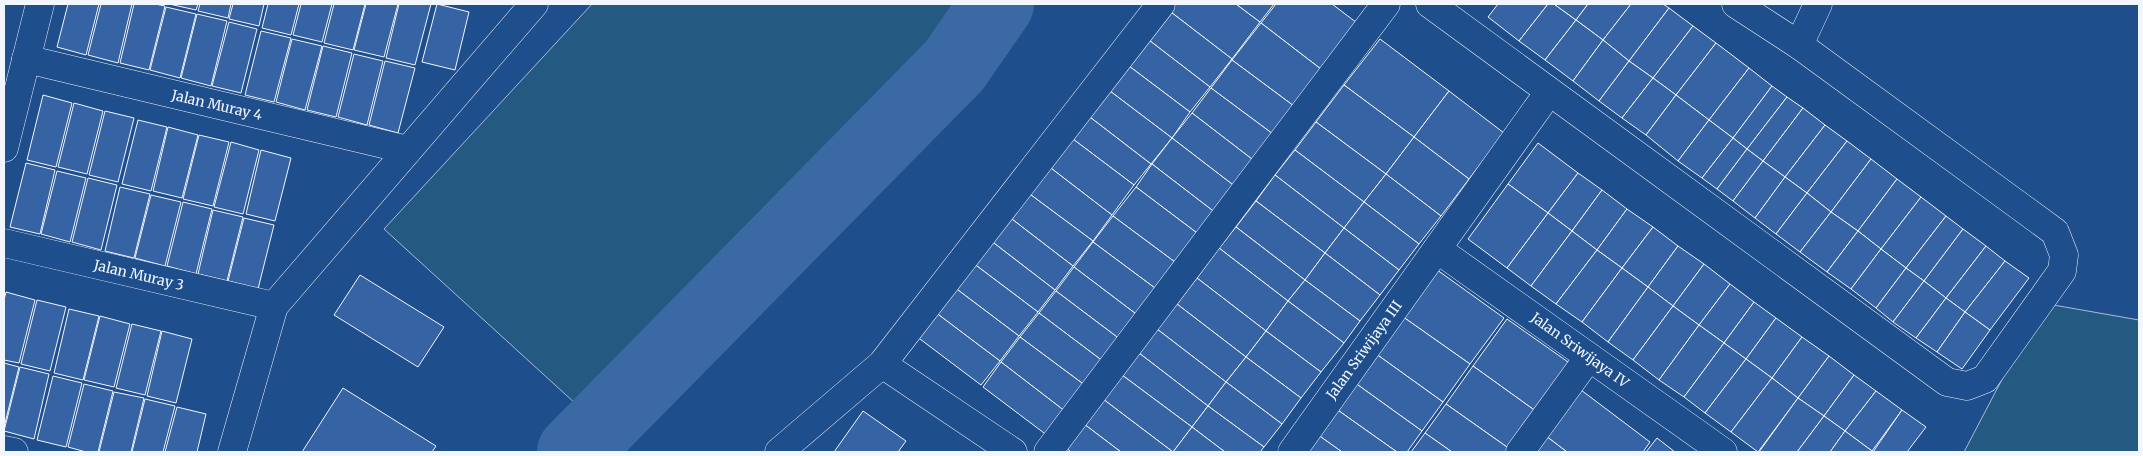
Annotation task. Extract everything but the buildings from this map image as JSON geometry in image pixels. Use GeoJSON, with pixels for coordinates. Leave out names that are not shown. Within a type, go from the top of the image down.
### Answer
{"type":"FeatureCollection","features":[{"type":"Feature","properties":{"kind":"street"},"geometry":{"type":"LineString","coordinates":[[4,148],[40,4]]}},
{"type":"Feature","properties":{"kind":"street"},"geometry":{"type":"LineString","coordinates":[[232,452],[274,306],[534,4]]}},
{"type":"Feature","properties":{"kind":"street"},"geometry":{"type":"LineString","coordinates":[[779,452],[882,364],[1162,4]]}},
{"type":"Feature","properties":{"kind":"street"},"geometry":{"type":"LineString","coordinates":[[1048,452],[1386,4]]}},
{"type":"Feature","properties":{"kind":"street"},"geometry":{"type":"LineString","coordinates":[[1430,4],[1947,382],[1967,386],[1985,379],[2062,271],[2064,255],[2055,232],[1799,45],[1736,4]]}},
{"type":"Feature","properties":{"kind":"street"},"geometry":{"type":"LineString","coordinates":[[1799,45],[1818,4]]}},
{"type":"Feature","properties":{"kind":"street","name":"Jalan Muray 4"},"geometry":{"type":"LineString","coordinates":[[26,59],[408,150]]}},
{"type":"Feature","properties":{"kind":"street","name":"Jalan Sriwijaya III"},"geometry":{"type":"LineString","coordinates":[[1292,452],[1549,92]]}},
{"type":"Feature","properties":{"kind":"street","name":"Jalan Muray 3"},"geometry":{"type":"LineString","coordinates":[[4,243],[274,306]]}},
{"type":"Feature","properties":{"kind":"street","name":"Jalan Sriwijaya IV"},"geometry":{"type":"LineString","coordinates":[[1437,249],[1722,452]]}},
{"type":"Feature","properties":{"kind":"street"},"geometry":{"type":"LineString","coordinates":[[1520,452],[1589,357]]}},
{"type":"Feature","properties":{"kind":"street"},"geometry":{"type":"LineString","coordinates":[[882,364],[1013,452]]}},
{"type":"Feature","properties":{"kind":"street"},"geometry":{"type":"LineString","coordinates":[[4,450],[14,452]]}},
{"type":"Feature","properties":{"kind":"shaded area"},"geometry":{"type":"Polygon","coordinates":[[[592,4],[997,4],[954,66],[599,425],[384,229],[592,4]]]}},
{"type":"Feature","properties":{"kind":"shaded area"},"geometry":{"type":"Polygon","coordinates":[[[2042,303],[2139,320],[2139,452],[1964,452],[2042,303]]]}},
{"type":"Feature","properties":{"kind":"waterway"},"geometry":{"type":"LineString","coordinates":[[574,452],[954,66],[997,4]]}}]}
